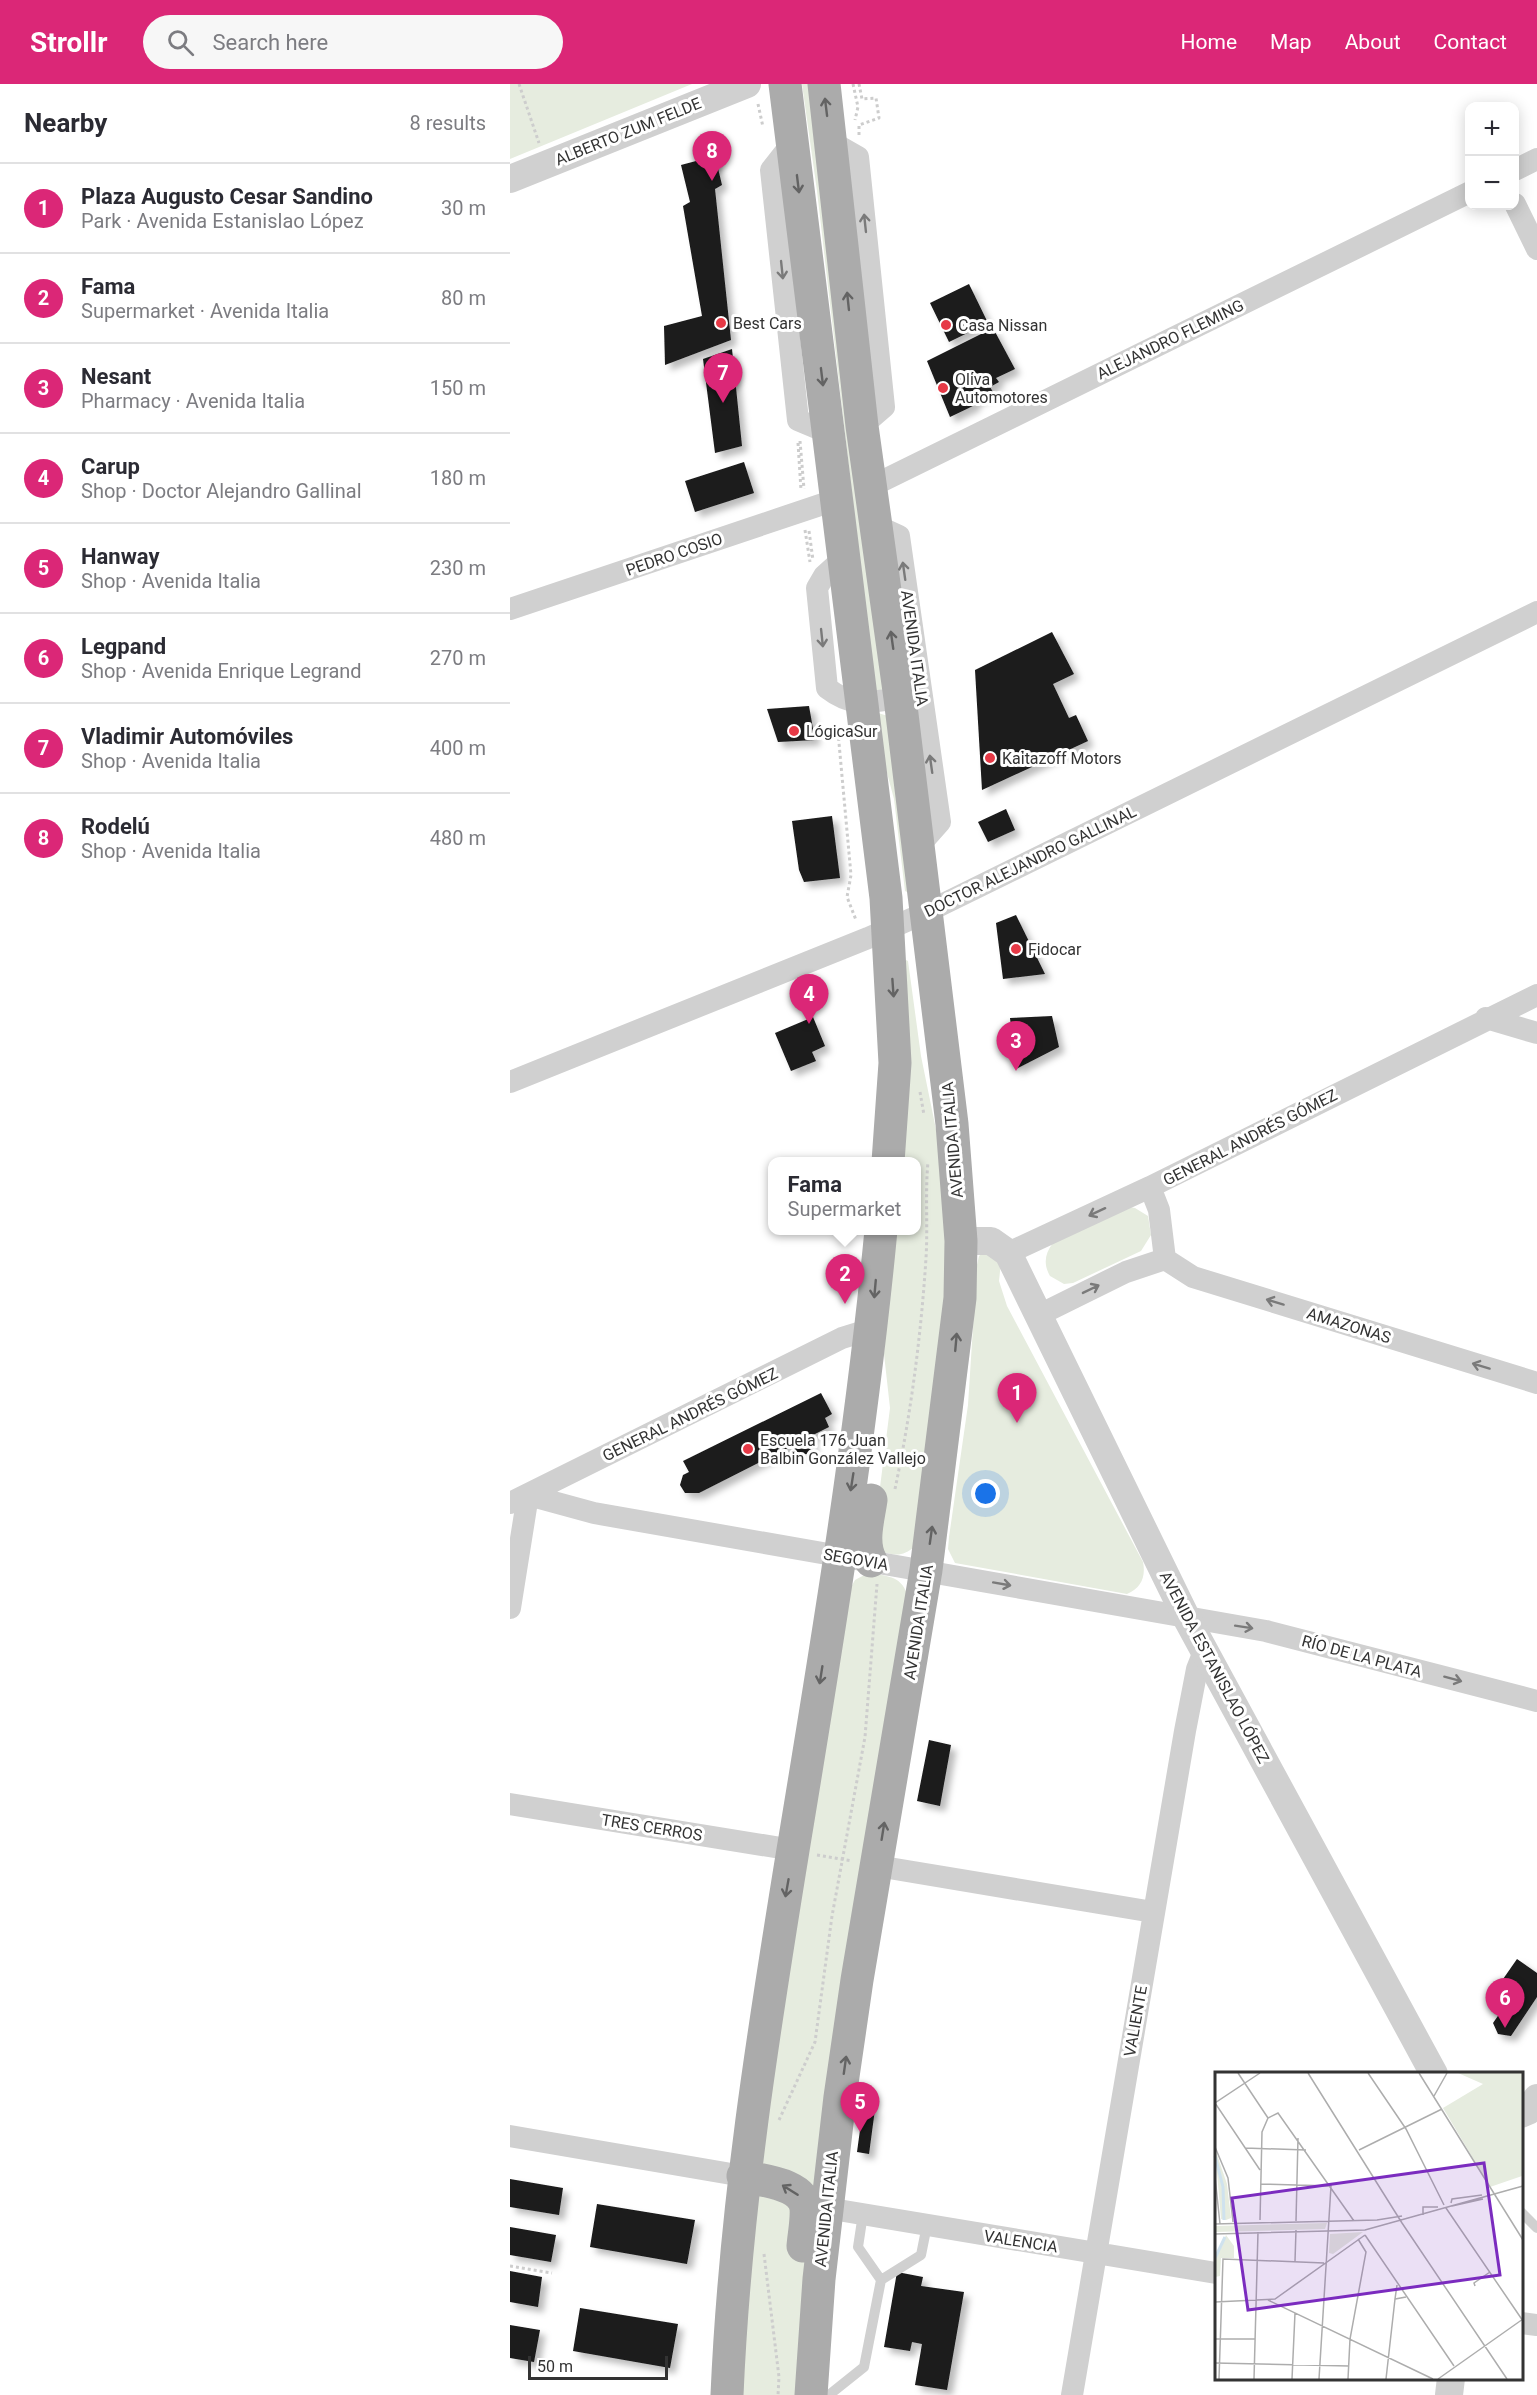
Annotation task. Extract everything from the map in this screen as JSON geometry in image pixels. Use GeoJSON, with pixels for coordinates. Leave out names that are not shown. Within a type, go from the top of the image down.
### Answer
{"type":"FeatureCollection","features":[{"type":"Feature","properties":{"kind":"main road"},"geometry":{"type":"LineString","coordinates":[[785,84],[845,557],[849,715],[867,748],[877,759],[891,801],[902,894],[908,904],[927,912]]}},
{"type":"Feature","properties":{"kind":"main road","name":"AVENIDA ITALIA"},"geometry":{"type":"LineString","coordinates":[[811,2395],[826,2208],[857,1980],[926,1570],[955,1355],[960,1298],[961,1241],[939,1123],[927,912],[862,426],[844,149],[824,84]]}},
{"type":"Feature","properties":{"kind":"main road"},"geometry":{"type":"LineString","coordinates":[[867,748],[873,928],[895,1063],[888,1157]]}},
{"type":"Feature","properties":{"kind":"main road"},"geometry":{"type":"LineString","coordinates":[[873,928],[906,937],[911,948],[939,1123]]}},
{"type":"Feature","properties":{"kind":"main road"},"geometry":{"type":"LineString","coordinates":[[727,2395],[731,2297],[743,2176],[766,2013],[793,1850],[864,1560],[866,1376],[880,1235]]}},
{"type":"Feature","properties":{"kind":"main road"},"geometry":{"type":"LineString","coordinates":[[743,2176],[784,2186],[800,2197],[806,2206],[800,2299],[814,2344]]}},
{"type":"Feature","properties":{"kind":"street","name":"ALBERTO ZUM FELDE"},"geometry":{"type":"LineString","coordinates":[[510,179],[747,84]]}},
{"type":"Feature","properties":{"kind":"street"},"geometry":{"type":"LineString","coordinates":[[1519,168],[1537,159]]}},
{"type":"Feature","properties":{"kind":"street","name":"ALEJANDRO FLEMING"},"geometry":{"type":"LineString","coordinates":[[870,487],[1465,194]]}},
{"type":"Feature","properties":{"kind":"street"},"geometry":{"type":"LineString","coordinates":[[1518,210],[1537,249]]}},
{"type":"Feature","properties":{"kind":"street","name":"PEDRO COSIO"},"geometry":{"type":"LineString","coordinates":[[510,609],[838,499]]}},
{"type":"Feature","properties":{"kind":"street","name":"AVENIDA ITALIA"},"geometry":{"type":"LineString","coordinates":[[875,525],[899,537],[939,822],[917,848]]}},
{"type":"Feature","properties":{"kind":"street","name":"DOCTOR ALEJANDRO GALLINAL"},"geometry":{"type":"LineString","coordinates":[[510,1082],[873,928],[927,912],[1537,612]]}},
{"type":"Feature","properties":{"kind":"street","name":"AVENIDA ITALIA"},"geometry":{"type":"LineString","coordinates":[[849,715],[900,698]]}},
{"type":"Feature","properties":{"kind":"street","name":"GENERAL ANDRÉS GÓMEZ"},"geometry":{"type":"LineString","coordinates":[[1008,1253],[1150,1187],[1486,1018],[1537,995]]}},
{"type":"Feature","properties":{"kind":"street"},"geometry":{"type":"LineString","coordinates":[[1486,1018],[1537,1033]]}},
{"type":"Feature","properties":{"kind":"street"},"geometry":{"type":"LineString","coordinates":[[1039,1315],[1126,1272],[1165,1259],[1159,1210],[1150,1187]]}},
{"type":"Feature","properties":{"kind":"street"},"geometry":{"type":"LineString","coordinates":[[961,1241],[992,1241],[1001,1245],[1008,1253]]}},
{"type":"Feature","properties":{"kind":"street","name":"AVENIDA ESTANISLAO LÓPEZ"},"geometry":{"type":"LineString","coordinates":[[1008,1253],[1186,1617],[1433,2072]]}},
{"type":"Feature","properties":{"kind":"street","name":"AMAZONAS"},"geometry":{"type":"LineString","coordinates":[[1165,1259],[1193,1277],[1537,1383]]}},
{"type":"Feature","properties":{"kind":"street","name":"GENERAL ANDRÉS GÓMEZ"},"geometry":{"type":"LineString","coordinates":[[519,1499],[842,1338],[871,1329]]}},
{"type":"Feature","properties":{"kind":"street"},"geometry":{"type":"LineString","coordinates":[[510,1608],[519,1499]]}},
{"type":"Feature","properties":{"kind":"street","name":"SEGOVIA"},"geometry":{"type":"LineString","coordinates":[[519,1499],[1186,1617]]}},
{"type":"Feature","properties":{"kind":"street","name":"RÍO DE LA PLATA"},"geometry":{"type":"LineString","coordinates":[[1186,1617],[1266,1630],[1537,1701]]}},
{"type":"Feature","properties":{"kind":"street","name":"VALIENTE"},"geometry":{"type":"LineString","coordinates":[[1072,2395],[1191,1695],[1197,1669],[1205,1649]]}},
{"type":"Feature","properties":{"kind":"street","name":"TRES CERROS"},"geometry":{"type":"LineString","coordinates":[[510,1804],[793,1850]]}},
{"type":"Feature","properties":{"kind":"street"},"geometry":{"type":"LineString","coordinates":[[877,1866],[1153,1912]]}},
{"type":"Feature","properties":{"kind":"street"},"geometry":{"type":"LineString","coordinates":[[510,2136],[743,2176]]}},
{"type":"Feature","properties":{"kind":"street","name":"VALENCIA"},"geometry":{"type":"LineString","coordinates":[[826,2208],[1215,2272]]}},
{"type":"Feature","properties":{"kind":"street"},"geometry":{"type":"LineString","coordinates":[[1449,2395],[1451,2380]]}},
{"type":"Feature","properties":{"kind":"lane"},"geometry":{"type":"LineString","coordinates":[[1522,2213],[1537,2228]]}},
{"type":"Feature","properties":{"kind":"lane"},"geometry":{"type":"LineString","coordinates":[[830,2395],[864,2367],[881,2280],[858,2247],[863,2214]]}},
{"type":"Feature","properties":{"kind":"lane"},"geometry":{"type":"LineString","coordinates":[[881,2280],[921,2255],[927,2225]]}},
{"type":"Feature","properties":{"kind":"path"},"geometry":{"type":"LineString","coordinates":[[519,84],[546,165]]}},
{"type":"Feature","properties":{"kind":"path"},"geometry":{"type":"LineString","coordinates":[[844,149],[859,125],[879,118],[876,98],[862,99],[860,84]]}},
{"type":"Feature","properties":{"kind":"path"},"geometry":{"type":"LineString","coordinates":[[849,715],[851,875],[847,897],[873,928]]}},
{"type":"Feature","properties":{"kind":"path"},"geometry":{"type":"LineString","coordinates":[[920,1087],[922,1112],[939,1123]]}},
{"type":"Feature","properties":{"kind":"path"},"geometry":{"type":"LineString","coordinates":[[893,1499],[907,1435],[917,1352],[926,1259],[928,1152]]}},
{"type":"Feature","properties":{"kind":"path"},"geometry":{"type":"LineString","coordinates":[[777,2126],[815,2042],[832,1916],[865,1737],[876,1591],[864,1560]]}},
{"type":"Feature","properties":{"kind":"path"},"geometry":{"type":"LineString","coordinates":[[793,1850],[877,1866]]}},
{"type":"Feature","properties":{"kind":"path"},"geometry":{"type":"LineString","coordinates":[[763,2247],[779,2377],[778,2395]]}},
{"type":"Feature","properties":{"kind":"path"},"geometry":{"type":"LineString","coordinates":[[510,2266],[552,2273]]}},
{"type":"Feature","properties":{"kind":"shaded area"},"geometry":{"type":"Polygon","coordinates":[[[510,84],[692,84],[510,159],[510,84]]]}},
{"type":"Feature","properties":{"kind":"shaded area"},"geometry":{"type":"Polygon","coordinates":[[[802,84],[811,84],[884,688],[875,694],[817,191],[802,84]]]}},
{"type":"Feature","properties":{"kind":"shaded area"},"geometry":{"type":"Polygon","coordinates":[[[878,713],[888,716],[909,893],[905,891],[894,799],[879,743],[878,713]]]}},
{"type":"Feature","properties":{"kind":"shaded area"},"geometry":{"type":"Polygon","coordinates":[[[906,960],[908,961],[921,1056],[941,1154],[945,1197],[946,1285],[915,1546],[903,1554],[895,1555],[880,1551],[877,1511],[890,1408],[884,1354],[893,1235],[921,1235],[921,1157],[902,1157],[906,960]]]}},
{"type":"Feature","properties":{"kind":"shaded area"},"geometry":{"type":"Polygon","coordinates":[[[1129,1207],[1148,1216],[1151,1235],[1141,1251],[1073,1283],[1064,1284],[1050,1276],[1046,1267],[1046,1259],[1053,1243],[1129,1207]]]}},
{"type":"Feature","properties":{"kind":"shaded area"},"geometry":{"type":"Polygon","coordinates":[[[984,1252],[1001,1262],[999,1281],[1007,1306],[1143,1562],[1144,1572],[1139,1585],[1127,1594],[955,1563],[948,1549],[968,1405],[977,1265],[979,1256],[984,1252]]]}},
{"type":"Feature","properties":{"kind":"shaded area"},"geometry":{"type":"Polygon","coordinates":[[[868,1573],[897,1580],[907,1594],[799,2395],[742,2395],[747,2302],[772,2067],[850,1589],[855,1580],[868,1573]]]}},
{"type":"Feature","properties":{"kind":"building"},"geometry":{"type":"Polygon","coordinates":[[[715,156],[722,185],[715,189],[731,340],[665,365],[664,326],[702,316],[683,206],[690,202],[681,165],[715,156]]]}},
{"type":"Feature","properties":{"kind":"building"},"geometry":{"type":"Polygon","coordinates":[[[969,284],[988,323],[949,342],[930,303],[969,284]]]}},
{"type":"Feature","properties":{"kind":"building"},"geometry":{"type":"Polygon","coordinates":[[[993,328],[1015,369],[996,378],[999,382],[990,387],[993,392],[974,401],[975,405],[950,417],[927,361],[993,328]]]}},
{"type":"Feature","properties":{"kind":"building"},"geometry":{"type":"Polygon","coordinates":[[[732,349],[742,446],[715,453],[703,359],[732,349]]]}},
{"type":"Feature","properties":{"kind":"building"},"geometry":{"type":"Polygon","coordinates":[[[744,462],[754,493],[695,512],[685,481],[744,462]]]}},
{"type":"Feature","properties":{"kind":"building"},"geometry":{"type":"Polygon","coordinates":[[[1052,632],[1074,674],[1053,684],[1069,718],[1076,715],[1088,741],[982,790],[975,670],[1052,632]]]}},
{"type":"Feature","properties":{"kind":"building","name":"LógicaSur"},"geometry":{"type":"Polygon","coordinates":[[[809,706],[815,740],[778,742],[767,709],[809,706]]]}},
{"type":"Feature","properties":{"kind":"building"},"geometry":{"type":"Polygon","coordinates":[[[1006,809],[1015,830],[988,842],[978,822],[1006,809]]]}},
{"type":"Feature","properties":{"kind":"building"},"geometry":{"type":"Polygon","coordinates":[[[832,816],[840,878],[804,882],[799,870],[792,821],[832,816]]]}},
{"type":"Feature","properties":{"kind":"building","name":"Fidocar"},"geometry":{"type":"Polygon","coordinates":[[[1016,915],[1045,974],[1003,979],[996,923],[1016,915]]]}},
{"type":"Feature","properties":{"kind":"building"},"geometry":{"type":"Polygon","coordinates":[[[1052,1016],[1059,1047],[1016,1069],[1010,1018],[1052,1016]]]}},
{"type":"Feature","properties":{"kind":"building"},"geometry":{"type":"Polygon","coordinates":[[[813,1017],[825,1046],[812,1052],[816,1061],[791,1071],[775,1033],[813,1017]]]}},
{"type":"Feature","properties":{"kind":"building"},"geometry":{"type":"Polygon","coordinates":[[[821,1393],[832,1414],[825,1418],[829,1427],[811,1436],[813,1446],[808,1454],[798,1454],[792,1446],[699,1493],[685,1493],[680,1485],[683,1475],[689,1472],[683,1461],[821,1393]]]}},
{"type":"Feature","properties":{"kind":"building"},"geometry":{"type":"Polygon","coordinates":[[[929,1740],[951,1745],[940,1806],[917,1801],[929,1740]]]}},
{"type":"Feature","properties":{"kind":"building"},"geometry":{"type":"Polygon","coordinates":[[[1517,1959],[1537,1973],[1537,1997],[1511,2036],[1498,2034],[1493,2023],[1507,2003],[1501,1982],[1517,1959]]]}},
{"type":"Feature","properties":{"kind":"building"},"geometry":{"type":"Polygon","coordinates":[[[863,2108],[875,2109],[869,2154],[857,2152],[863,2108]]]}},
{"type":"Feature","properties":{"kind":"building"},"geometry":{"type":"Polygon","coordinates":[[[510,2179],[563,2188],[559,2215],[510,2207],[510,2179]]]}},
{"type":"Feature","properties":{"kind":"building"},"geometry":{"type":"Polygon","coordinates":[[[597,2204],[695,2220],[687,2264],[590,2247],[597,2204]]]}},
{"type":"Feature","properties":{"kind":"building"},"geometry":{"type":"Polygon","coordinates":[[[510,2227],[556,2235],[551,2262],[510,2255],[510,2227]]]}},
{"type":"Feature","properties":{"kind":"building"},"geometry":{"type":"Polygon","coordinates":[[[510,2271],[542,2277],[538,2307],[510,2302],[510,2271]]]}},
{"type":"Feature","properties":{"kind":"building"},"geometry":{"type":"Polygon","coordinates":[[[897,2272],[923,2277],[921,2286],[964,2292],[947,2390],[915,2385],[922,2344],[912,2342],[910,2351],[884,2347],[897,2272]]]}},
{"type":"Feature","properties":{"kind":"building"},"geometry":{"type":"Polygon","coordinates":[[[580,2308],[678,2324],[670,2368],[573,2351],[580,2308]]]}},
{"type":"Feature","properties":{"kind":"building"},"geometry":{"type":"Polygon","coordinates":[[[510,2325],[540,2330],[534,2362],[510,2358],[510,2325]]]}},
{"type":"Feature","properties":{"kind":"place","name":"Rodelú"},"geometry":{"type":"Point","coordinates":[712,181]}},
{"type":"Feature","properties":{"kind":"place","name":"Best Cars"},"geometry":{"type":"Point","coordinates":[721,323]}},
{"type":"Feature","properties":{"kind":"place","name":"Casa Nissan"},"geometry":{"type":"Point","coordinates":[946,325]}},
{"type":"Feature","properties":{"kind":"place","name":"Oliva Automotores"},"geometry":{"type":"Point","coordinates":[943,388]}},
{"type":"Feature","properties":{"kind":"place","name":"Vladimir Automóviles"},"geometry":{"type":"Point","coordinates":[723,403]}},
{"type":"Feature","properties":{"kind":"place","name":"LógicaSur"},"geometry":{"type":"Point","coordinates":[794,731]}},
{"type":"Feature","properties":{"kind":"place","name":"Kaitazoff Motors"},"geometry":{"type":"Point","coordinates":[990,758]}},
{"type":"Feature","properties":{"kind":"place","name":"Fidocar"},"geometry":{"type":"Point","coordinates":[1016,949]}},
{"type":"Feature","properties":{"kind":"place","name":"Carup"},"geometry":{"type":"Point","coordinates":[809,1024]}},
{"type":"Feature","properties":{"kind":"place","name":"Nesant"},"geometry":{"type":"Point","coordinates":[1016,1071]}},
{"type":"Feature","properties":{"kind":"place","name":"Fama"},"geometry":{"type":"Point","coordinates":[845,1304]}},
{"type":"Feature","properties":{"kind":"place","name":"Plaza Augusto Cesar Sandino"},"geometry":{"type":"Point","coordinates":[1017,1423]}},
{"type":"Feature","properties":{"kind":"place","name":"Escuela 176 Juan Balbin González Vallejo"},"geometry":{"type":"Point","coordinates":[748,1449]}},
{"type":"Feature","properties":{"kind":"place","name":"Legpand"},"geometry":{"type":"Point","coordinates":[1505,2028]}},
{"type":"Feature","properties":{"kind":"place","name":"Hanway"},"geometry":{"type":"Point","coordinates":[860,2132]}}]}
